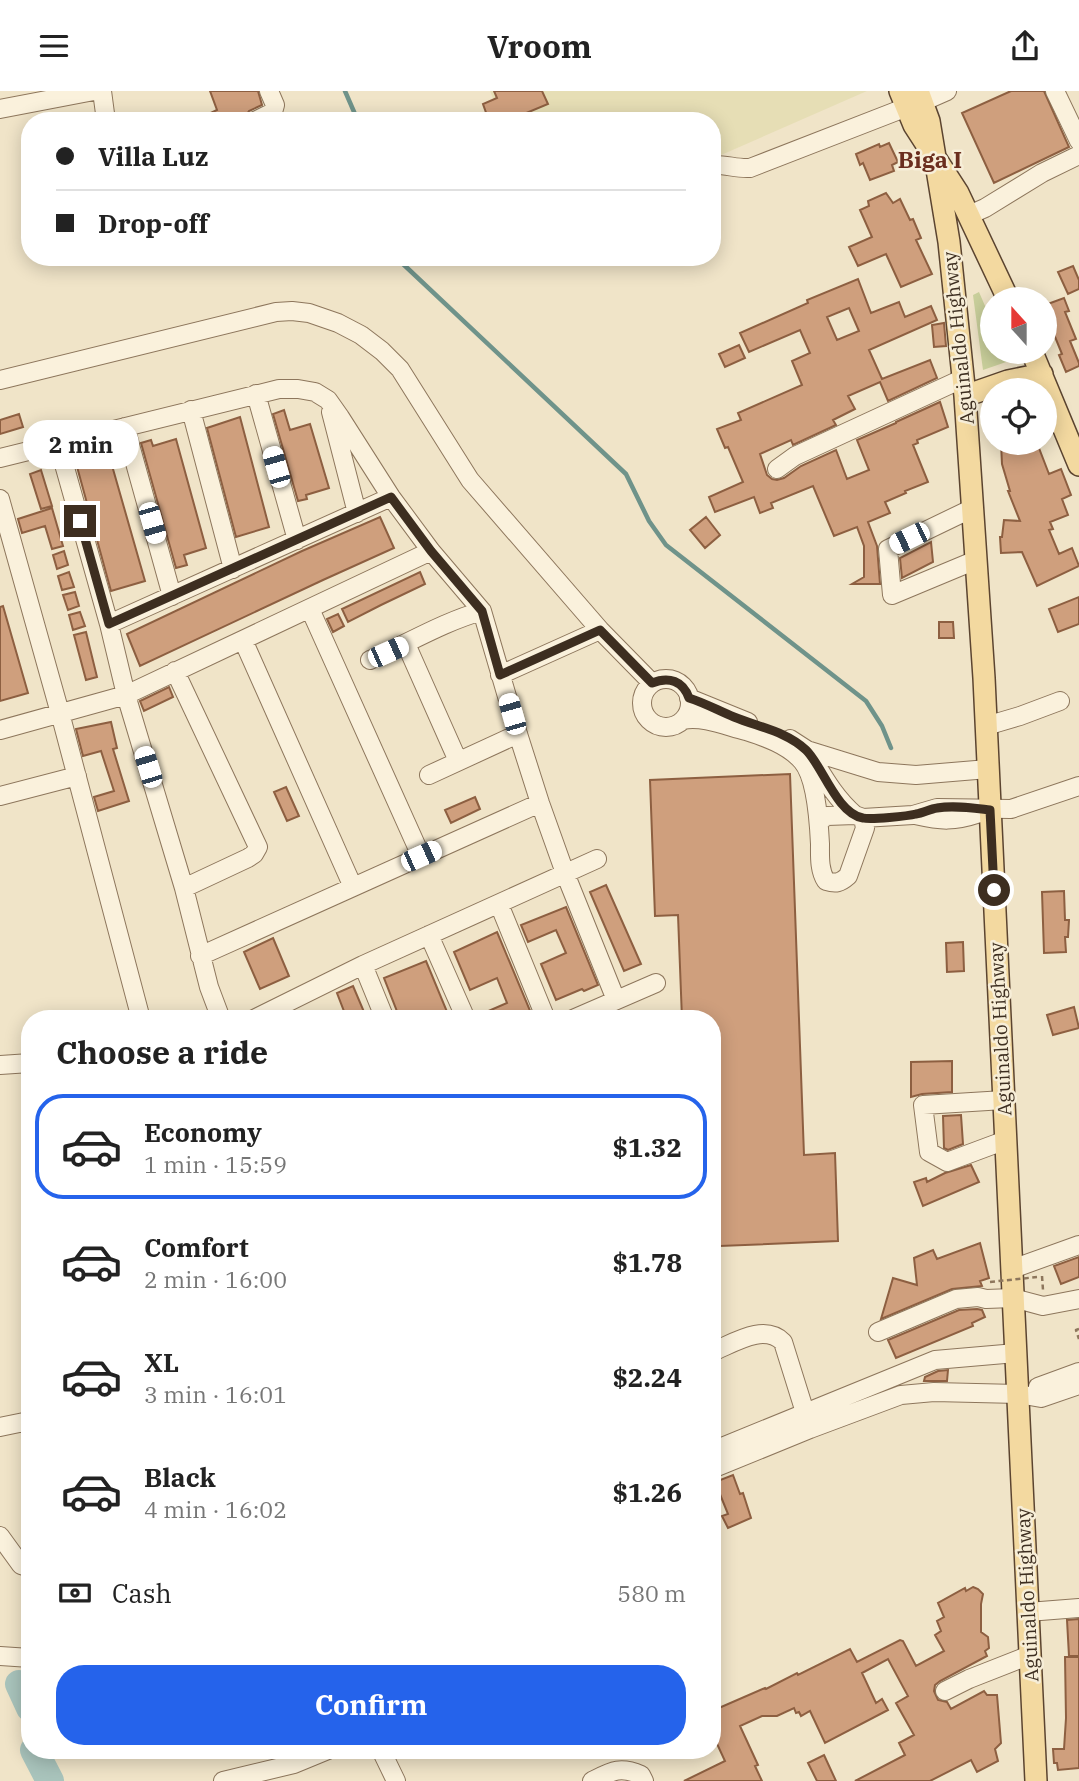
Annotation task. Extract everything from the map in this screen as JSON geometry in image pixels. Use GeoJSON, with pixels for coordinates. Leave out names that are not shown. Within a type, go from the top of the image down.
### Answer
{"type":"FeatureCollection","features":[{"type":"Feature","properties":{"kind":"main road","name":"Aguinaldo Highway"},"geometry":{"type":"LineString","coordinates":[[911,98],[914,125],[934,153],[947,230],[965,387],[986,726],[1036,1781]]}},
{"type":"Feature","properties":{"kind":"main road"},"geometry":{"type":"LineString","coordinates":[[934,153],[970,215],[1003,287]]}},
{"type":"Feature","properties":{"kind":"main road"},"geometry":{"type":"LineString","coordinates":[[1037,364],[1079,465]]}},
{"type":"Feature","properties":{"kind":"main road"},"geometry":{"type":"LineString","coordinates":[[965,387],[1042,374]]}},
{"type":"Feature","properties":{"kind":"street"},"geometry":{"type":"LineString","coordinates":[[0,110],[94,91]]}},
{"type":"Feature","properties":{"kind":"street"},"geometry":{"type":"LineString","coordinates":[[103,91],[105,112]]}},
{"type":"Feature","properties":{"kind":"street"},"geometry":{"type":"LineString","coordinates":[[269,91],[275,105],[273,112]]}},
{"type":"Feature","properties":{"kind":"street"},"geometry":{"type":"LineString","coordinates":[[721,164],[737,169],[750,168],[911,98],[947,91]]}},
{"type":"Feature","properties":{"kind":"street"},"geometry":{"type":"LineString","coordinates":[[1055,91],[1079,141]]}},
{"type":"Feature","properties":{"kind":"street"},"geometry":{"type":"LineString","coordinates":[[970,215],[1079,155]]}},
{"type":"Feature","properties":{"kind":"street"},"geometry":{"type":"LineString","coordinates":[[0,380],[276,312],[309,313],[338,323],[361,335],[400,369],[470,480],[600,630],[652,683]]}},
{"type":"Feature","properties":{"kind":"street"},"geometry":{"type":"LineString","coordinates":[[777,469],[795,456],[965,387]]}},
{"type":"Feature","properties":{"kind":"street"},"geometry":{"type":"LineString","coordinates":[[0,458],[279,389],[315,392],[328,400],[391,497],[431,551],[482,611],[540,803],[616,1000]]}},
{"type":"Feature","properties":{"kind":"street"},"geometry":{"type":"LineString","coordinates":[[256,394],[297,540]]}},
{"type":"Feature","properties":{"kind":"street"},"geometry":{"type":"LineString","coordinates":[[328,400],[357,513]]}},
{"type":"Feature","properties":{"kind":"street"},"geometry":{"type":"LineString","coordinates":[[191,410],[233,569]]}},
{"type":"Feature","properties":{"kind":"street"},"geometry":{"type":"LineString","coordinates":[[125,427],[173,596]]}},
{"type":"Feature","properties":{"kind":"street"},"geometry":{"type":"LineString","coordinates":[[58,443],[126,695],[184,888],[200,957],[218,1010]]}},
{"type":"Feature","properties":{"kind":"street"},"geometry":{"type":"LineString","coordinates":[[109,624],[391,497]]}},
{"type":"Feature","properties":{"kind":"street"},"geometry":{"type":"LineString","coordinates":[[0,499],[139,1010]]}},
{"type":"Feature","properties":{"kind":"street"},"geometry":{"type":"LineString","coordinates":[[973,508],[888,549],[892,595],[976,560]]}},
{"type":"Feature","properties":{"kind":"street"},"geometry":{"type":"LineString","coordinates":[[0,730],[126,695],[431,551]]}},
{"type":"Feature","properties":{"kind":"street"},"geometry":{"type":"LineString","coordinates":[[310,609],[421,856]]}},
{"type":"Feature","properties":{"kind":"street"},"geometry":{"type":"LineString","coordinates":[[370,660],[458,618],[482,611]]}},
{"type":"Feature","properties":{"kind":"street"},"geometry":{"type":"LineString","coordinates":[[500,675],[600,630]]}},
{"type":"Feature","properties":{"kind":"street"},"geometry":{"type":"LineString","coordinates":[[243,640],[353,887]]}},
{"type":"Feature","properties":{"kind":"street"},"geometry":{"type":"LineString","coordinates":[[406,644],[458,761]]}},
{"type":"Feature","properties":{"kind":"street"},"geometry":{"type":"LineString","coordinates":[[176,671],[258,847],[248,858],[184,888]]}},
{"type":"Feature","properties":{"kind":"street"},"geometry":{"type":"LineString","coordinates":[[683,720],[689,710],[689,698],[683,687],[665,679],[652,683],[643,695],[642,702],[642,709],[650,721],[670,727],[683,720],[704,720],[778,743],[803,762],[819,821],[822,876],[835,884],[848,876],[865,828],[859,817],[843,804],[828,785],[807,750]]}},
{"type":"Feature","properties":{"kind":"street"},"geometry":{"type":"LineString","coordinates":[[689,698],[783,734],[807,750],[878,772],[916,775],[988,769]]}},
{"type":"Feature","properties":{"kind":"street"},"geometry":{"type":"LineString","coordinates":[[986,726],[1060,701]]}},
{"type":"Feature","properties":{"kind":"street"},"geometry":{"type":"LineString","coordinates":[[429,775],[518,734]]}},
{"type":"Feature","properties":{"kind":"street"},"geometry":{"type":"LineString","coordinates":[[0,796],[77,776]]}},
{"type":"Feature","properties":{"kind":"street"},"geometry":{"type":"LineString","coordinates":[[819,821],[827,816],[914,815],[937,808],[1011,809],[1079,786]]}},
{"type":"Feature","properties":{"kind":"street"},"geometry":{"type":"LineString","coordinates":[[200,957],[540,803]]}},
{"type":"Feature","properties":{"kind":"street"},"geometry":{"type":"LineString","coordinates":[[272,1010],[363,965],[597,859]]}},
{"type":"Feature","properties":{"kind":"street"},"geometry":{"type":"LineString","coordinates":[[499,904],[542,1010]]}},
{"type":"Feature","properties":{"kind":"street"},"geometry":{"type":"LineString","coordinates":[[429,935],[462,1010]]}},
{"type":"Feature","properties":{"kind":"street"},"geometry":{"type":"LineString","coordinates":[[363,965],[381,1010]]}},
{"type":"Feature","properties":{"kind":"street"},"geometry":{"type":"LineString","coordinates":[[593,1010],[656,983]]}},
{"type":"Feature","properties":{"kind":"street"},"geometry":{"type":"LineString","coordinates":[[0,1064],[21,1063]]}},
{"type":"Feature","properties":{"kind":"street"},"geometry":{"type":"LineString","coordinates":[[1004,1100],[923,1105],[929,1152],[947,1162],[1006,1140]]}},
{"type":"Feature","properties":{"kind":"street"},"geometry":{"type":"LineString","coordinates":[[1012,1269],[1079,1245]]}},
{"type":"Feature","properties":{"kind":"street"},"geometry":{"type":"LineString","coordinates":[[878,1332],[956,1299],[1013,1299],[1043,1306],[1079,1300]]}},
{"type":"Feature","properties":{"kind":"street"},"geometry":{"type":"LineString","coordinates":[[721,1348],[760,1333],[778,1337],[783,1342],[808,1420]]}},
{"type":"Feature","properties":{"kind":"street"},"geometry":{"type":"LineString","coordinates":[[721,1464],[935,1360],[1016,1353]]}},
{"type":"Feature","properties":{"kind":"street"},"geometry":{"type":"LineString","coordinates":[[1018,1394],[1079,1372]]}},
{"type":"Feature","properties":{"kind":"street"},"geometry":{"type":"LineString","coordinates":[[721,1448],[808,1420],[901,1395],[934,1392],[1018,1394],[1041,1398],[1079,1385]]}},
{"type":"Feature","properties":{"kind":"street"},"geometry":{"type":"LineString","coordinates":[[0,1427],[21,1423]]}},
{"type":"Feature","properties":{"kind":"street"},"geometry":{"type":"LineString","coordinates":[[0,1537],[21,1564]]}},
{"type":"Feature","properties":{"kind":"street"},"geometry":{"type":"LineString","coordinates":[[1028,1612],[1079,1608]]}},
{"type":"Feature","properties":{"kind":"street"},"geometry":{"type":"LineString","coordinates":[[945,1691],[1030,1655]]}},
{"type":"Feature","properties":{"kind":"street"},"geometry":{"type":"LineString","coordinates":[[0,1656],[21,1657]]}},
{"type":"Feature","properties":{"kind":"street"},"geometry":{"type":"LineString","coordinates":[[0,1669],[21,1670]]}},
{"type":"Feature","properties":{"kind":"street"},"geometry":{"type":"LineString","coordinates":[[223,1781],[306,1759]]}},
{"type":"Feature","properties":{"kind":"street"},"geometry":{"type":"LineString","coordinates":[[385,1759],[396,1781]]}},
{"type":"Feature","properties":{"kind":"street"},"geometry":{"type":"LineString","coordinates":[[592,1781],[614,1771],[627,1769],[641,1775],[644,1781]]}},
{"type":"Feature","properties":{"kind":"path"},"geometry":{"type":"LineString","coordinates":[[990,1282],[1037,1277],[1038,1291],[1043,1290],[1040,1259]]}},
{"type":"Feature","properties":{"kind":"path"},"geometry":{"type":"LineString","coordinates":[[1079,1329],[1076,1330],[1079,1339]]}},
{"type":"Feature","properties":{"kind":"shaded area"},"geometry":{"type":"Polygon","coordinates":[[[490,91],[867,91],[721,155],[721,112],[498,112],[490,91]]]}},
{"type":"Feature","properties":{"kind":"green space"},"geometry":{"type":"Polygon","coordinates":[[[979,292],[980,294],[980,348],[973,295],[979,292]]]}},
{"type":"Feature","properties":{"kind":"green space"},"geometry":{"type":"Polygon","coordinates":[[[982,364],[1000,364],[983,370],[982,364]]]}},
{"type":"Feature","properties":{"kind":"building"},"geometry":{"type":"Polygon","coordinates":[[[210,91],[258,91],[262,105],[248,112],[213,112],[217,110],[210,91]]]}},
{"type":"Feature","properties":{"kind":"building"},"geometry":{"type":"Polygon","coordinates":[[[494,91],[542,91],[548,104],[529,112],[486,112],[483,104],[497,98],[494,91]]]}},
{"type":"Feature","properties":{"kind":"building"},"geometry":{"type":"Polygon","coordinates":[[[1011,91],[1044,91],[1069,147],[994,183],[962,113],[1011,91]]]}},
{"type":"Feature","properties":{"kind":"building"},"geometry":{"type":"Polygon","coordinates":[[[889,143],[898,162],[892,165],[894,171],[870,180],[856,154],[879,144],[880,147],[889,143]]]}},
{"type":"Feature","properties":{"kind":"building"},"geometry":{"type":"Polygon","coordinates":[[[886,193],[893,203],[900,199],[910,220],[913,219],[921,238],[916,240],[932,274],[901,287],[886,254],[858,266],[849,247],[872,237],[860,210],[869,206],[868,201],[886,193]]]}},
{"type":"Feature","properties":{"kind":"building"},"geometry":{"type":"Polygon","coordinates":[[[1073,266],[1079,280],[1079,289],[1068,294],[1058,272],[1073,266]]]}},
{"type":"Feature","properties":{"kind":"building"},"geometry":{"type":"Polygon","coordinates":[[[858,279],[871,313],[899,302],[905,317],[931,306],[937,320],[869,350],[882,379],[930,360],[937,378],[888,401],[880,382],[848,396],[855,409],[833,420],[836,425],[793,445],[791,440],[760,454],[767,475],[777,480],[836,450],[847,479],[869,470],[857,440],[940,402],[948,427],[917,440],[918,443],[913,445],[928,482],[885,502],[890,513],[868,522],[877,546],[880,584],[852,584],[864,577],[864,546],[857,527],[834,536],[813,486],[771,503],[773,508],[760,513],[754,497],[715,512],[709,497],[743,482],[717,429],[741,420],[738,413],[802,385],[792,361],[810,353],[800,330],[749,352],[740,333],[808,303],[807,300],[858,279]],[[849,308],[827,317],[837,340],[859,331],[849,308]]]}},
{"type":"Feature","properties":{"kind":"building"},"geometry":{"type":"Polygon","coordinates":[[[1064,298],[1069,311],[1065,312],[1076,339],[1070,341],[1079,366],[1066,372],[1057,342],[1057,301],[1064,298]]]}},
{"type":"Feature","properties":{"kind":"building"},"geometry":{"type":"Polygon","coordinates":[[[944,323],[946,346],[934,347],[932,325],[944,323]]]}},
{"type":"Feature","properties":{"kind":"building"},"geometry":{"type":"Polygon","coordinates":[[[739,345],[745,358],[725,367],[719,354],[739,345]]]}},
{"type":"Feature","properties":{"kind":"building"},"geometry":{"type":"Polygon","coordinates":[[[284,410],[290,430],[310,424],[329,488],[306,495],[307,499],[298,501],[273,414],[284,410]]]}},
{"type":"Feature","properties":{"kind":"building"},"geometry":{"type":"Polygon","coordinates":[[[19,414],[23,427],[0,434],[0,420],[19,414]]]}},
{"type":"Feature","properties":{"kind":"building"},"geometry":{"type":"Polygon","coordinates":[[[240,417],[269,527],[236,537],[207,428],[240,417]]]}},
{"type":"Feature","properties":{"kind":"building"},"geometry":{"type":"Polygon","coordinates":[[[176,439],[206,548],[184,555],[187,565],[176,568],[141,443],[151,440],[153,446],[176,439]]]}},
{"type":"Feature","properties":{"kind":"building"},"geometry":{"type":"Polygon","coordinates":[[[109,455],[145,581],[111,591],[76,463],[109,455]]]}},
{"type":"Feature","properties":{"kind":"building"},"geometry":{"type":"Polygon","coordinates":[[[1002,455],[1042,455],[1049,474],[1061,469],[1071,495],[1062,499],[1068,515],[1050,522],[1053,529],[1049,530],[1059,554],[1072,548],[1079,566],[1037,586],[1022,552],[1001,553],[1000,537],[1004,520],[1020,521],[1008,491],[1002,455]]]}},
{"type":"Feature","properties":{"kind":"building"},"geometry":{"type":"Polygon","coordinates":[[[41,470],[52,506],[41,509],[30,474],[41,470]]]}},
{"type":"Feature","properties":{"kind":"building"},"geometry":{"type":"Polygon","coordinates":[[[52,508],[63,546],[52,549],[45,526],[22,533],[18,519],[52,508]]]}},
{"type":"Feature","properties":{"kind":"building"},"geometry":{"type":"Polygon","coordinates":[[[380,517],[394,548],[140,666],[127,634],[380,517]]]}},
{"type":"Feature","properties":{"kind":"building"},"geometry":{"type":"Polygon","coordinates":[[[706,517],[720,535],[705,548],[690,530],[706,517]]]}},
{"type":"Feature","properties":{"kind":"building"},"geometry":{"type":"Polygon","coordinates":[[[931,542],[933,562],[902,578],[900,558],[931,542]]]}},
{"type":"Feature","properties":{"kind":"building"},"geometry":{"type":"Polygon","coordinates":[[[64,551],[68,565],[57,569],[53,555],[64,551]]]}},
{"type":"Feature","properties":{"kind":"building"},"geometry":{"type":"Polygon","coordinates":[[[69,572],[74,587],[62,590],[58,576],[69,572]]]}},
{"type":"Feature","properties":{"kind":"building"},"geometry":{"type":"Polygon","coordinates":[[[420,572],[425,584],[348,622],[342,609],[420,572]]]}},
{"type":"Feature","properties":{"kind":"building"},"geometry":{"type":"Polygon","coordinates":[[[75,592],[79,606],[68,610],[63,595],[75,592]]]}},
{"type":"Feature","properties":{"kind":"building"},"geometry":{"type":"Polygon","coordinates":[[[1079,597],[1079,624],[1058,632],[1049,609],[1079,597]]]}},
{"type":"Feature","properties":{"kind":"building"},"geometry":{"type":"Polygon","coordinates":[[[3,606],[28,693],[0,701],[0,607],[3,606]]]}},
{"type":"Feature","properties":{"kind":"building"},"geometry":{"type":"Polygon","coordinates":[[[80,612],[85,626],[73,630],[69,615],[80,612]]]}},
{"type":"Feature","properties":{"kind":"building"},"geometry":{"type":"Polygon","coordinates":[[[338,614],[344,626],[333,632],[327,619],[338,614]]]}},
{"type":"Feature","properties":{"kind":"building"},"geometry":{"type":"Polygon","coordinates":[[[939,622],[953,622],[954,638],[939,638],[939,622]]]}},
{"type":"Feature","properties":{"kind":"building"},"geometry":{"type":"Polygon","coordinates":[[[86,632],[97,677],[86,680],[74,635],[86,632]]]}},
{"type":"Feature","properties":{"kind":"building"},"geometry":{"type":"Polygon","coordinates":[[[169,687],[173,697],[144,711],[140,701],[169,687]]]}},
{"type":"Feature","properties":{"kind":"building"},"geometry":{"type":"Polygon","coordinates":[[[111,722],[117,748],[113,749],[129,801],[98,811],[94,797],[114,791],[101,751],[83,756],[76,729],[111,722]]]}},
{"type":"Feature","properties":{"kind":"building"},"geometry":{"type":"Polygon","coordinates":[[[790,774],[804,1155],[835,1153],[838,1241],[721,1246],[721,1010],[682,1010],[678,915],[655,916],[650,780],[790,774]]]}},
{"type":"Feature","properties":{"kind":"building"},"geometry":{"type":"Polygon","coordinates":[[[286,787],[299,816],[287,821],[274,792],[286,787]]]}},
{"type":"Feature","properties":{"kind":"building"},"geometry":{"type":"Polygon","coordinates":[[[475,797],[480,809],[451,823],[445,810],[475,797]]]}},
{"type":"Feature","properties":{"kind":"building"},"geometry":{"type":"Polygon","coordinates":[[[606,885],[641,964],[624,971],[590,892],[606,885]]]}},
{"type":"Feature","properties":{"kind":"building"},"geometry":{"type":"Polygon","coordinates":[[[1064,891],[1065,920],[1069,920],[1068,937],[1065,937],[1066,952],[1044,953],[1042,892],[1064,891]]]}},
{"type":"Feature","properties":{"kind":"building"},"geometry":{"type":"Polygon","coordinates":[[[566,907],[598,985],[556,1000],[541,964],[566,953],[556,930],[528,942],[521,925],[566,907]]]}},
{"type":"Feature","properties":{"kind":"building"},"geometry":{"type":"Polygon","coordinates":[[[497,932],[530,1010],[491,1010],[507,1003],[497,978],[470,990],[454,952],[497,932]]]}},
{"type":"Feature","properties":{"kind":"building"},"geometry":{"type":"Polygon","coordinates":[[[273,938],[289,976],[260,989],[244,952],[273,938]]]}},
{"type":"Feature","properties":{"kind":"building"},"geometry":{"type":"Polygon","coordinates":[[[963,942],[964,971],[947,972],[946,943],[963,942]]]}},
{"type":"Feature","properties":{"kind":"building"},"geometry":{"type":"Polygon","coordinates":[[[426,961],[446,1010],[396,1010],[384,978],[426,961]]]}},
{"type":"Feature","properties":{"kind":"building"},"geometry":{"type":"Polygon","coordinates":[[[353,986],[363,1010],[344,1010],[337,993],[353,986]]]}},
{"type":"Feature","properties":{"kind":"building"},"geometry":{"type":"Polygon","coordinates":[[[1074,1007],[1079,1028],[1053,1035],[1047,1015],[1074,1007]]]}},
{"type":"Feature","properties":{"kind":"building"},"geometry":{"type":"Polygon","coordinates":[[[952,1061],[952,1092],[911,1097],[911,1062],[952,1061]]]}},
{"type":"Feature","properties":{"kind":"building"},"geometry":{"type":"Polygon","coordinates":[[[961,1115],[963,1144],[948,1150],[944,1148],[943,1116],[961,1115]]]}},
{"type":"Feature","properties":{"kind":"building"},"geometry":{"type":"Polygon","coordinates":[[[971,1165],[979,1182],[923,1206],[914,1182],[926,1178],[927,1182],[971,1165]]]}},
{"type":"Feature","properties":{"kind":"building"},"geometry":{"type":"Polygon","coordinates":[[[980,1243],[989,1278],[980,1281],[982,1286],[952,1289],[881,1319],[893,1278],[917,1285],[914,1258],[933,1250],[937,1259],[980,1243]]]}},
{"type":"Feature","properties":{"kind":"building"},"geometry":{"type":"Polygon","coordinates":[[[1079,1257],[1079,1277],[1061,1284],[1054,1266],[1079,1257]]]}},
{"type":"Feature","properties":{"kind":"building"},"geometry":{"type":"Polygon","coordinates":[[[959,1310],[982,1310],[985,1317],[972,1323],[973,1326],[896,1358],[888,1340],[959,1310]]]}},
{"type":"Feature","properties":{"kind":"building"},"geometry":{"type":"Polygon","coordinates":[[[948,1370],[947,1381],[924,1381],[925,1377],[938,1371],[948,1370]]]}},
{"type":"Feature","properties":{"kind":"building"},"geometry":{"type":"Polygon","coordinates":[[[733,1475],[740,1494],[743,1493],[751,1518],[728,1528],[722,1516],[728,1514],[721,1497],[721,1480],[733,1475]]]}},
{"type":"Feature","properties":{"kind":"building"},"geometry":{"type":"Polygon","coordinates":[[[973,1587],[983,1594],[981,1632],[988,1637],[989,1648],[985,1651],[987,1656],[940,1681],[935,1685],[934,1691],[938,1700],[947,1702],[951,1709],[984,1691],[987,1695],[997,1695],[1001,1743],[995,1749],[998,1761],[977,1772],[971,1760],[930,1781],[855,1781],[905,1755],[899,1743],[914,1735],[896,1703],[908,1696],[888,1659],[862,1673],[876,1703],[882,1699],[888,1710],[825,1743],[810,1711],[801,1716],[794,1708],[777,1716],[762,1716],[740,1726],[758,1765],[755,1766],[762,1781],[684,1781],[725,1761],[721,1752],[721,1707],[797,1673],[798,1675],[850,1649],[857,1662],[900,1640],[916,1666],[944,1651],[935,1635],[941,1631],[937,1621],[944,1617],[938,1603],[965,1588],[966,1591],[973,1587]]]}},
{"type":"Feature","properties":{"kind":"building"},"geometry":{"type":"Polygon","coordinates":[[[1079,1619],[1079,1656],[1069,1656],[1067,1620],[1079,1619]]]}},
{"type":"Feature","properties":{"kind":"building"},"geometry":{"type":"Polygon","coordinates":[[[1065,1657],[1079,1657],[1079,1768],[1058,1770],[1057,1763],[1054,1763],[1053,1749],[1064,1749],[1065,1657]]]}},
{"type":"Feature","properties":{"kind":"building"},"geometry":{"type":"Polygon","coordinates":[[[824,1755],[836,1781],[817,1781],[808,1763],[824,1755]]]}},
{"type":"Feature","properties":{"kind":"waterway"},"geometry":{"type":"LineString","coordinates":[[345,91],[354,112]]}},
{"type":"Feature","properties":{"kind":"waterway"},"geometry":{"type":"LineString","coordinates":[[405,266],[626,474],[649,521],[666,545],[866,701],[882,726],[891,748]]}},
{"type":"Feature","properties":{"kind":"waterway"},"geometry":{"type":"LineString","coordinates":[[19,1684],[21,1688]]}},
{"type":"Feature","properties":{"kind":"waterway"},"geometry":{"type":"LineString","coordinates":[[39,1759],[50,1781]]}},
{"type":"Feature","properties":{"kind":"district","name":"Biga I"},"geometry":{"type":"Point","coordinates":[930,160]}},
{"type":"Feature","properties":{"kind":"route"},"geometry":{"type":"LineString","coordinates":[[80,521],[109,624],[391,497],[431,551],[482,611],[500,675],[600,630],[652,683],[672,680],[683,687],[689,698],[783,734],[807,750],[828,785],[855,815],[863,818],[914,815],[937,808],[961,807],[990,810],[994,890]]}}]}
